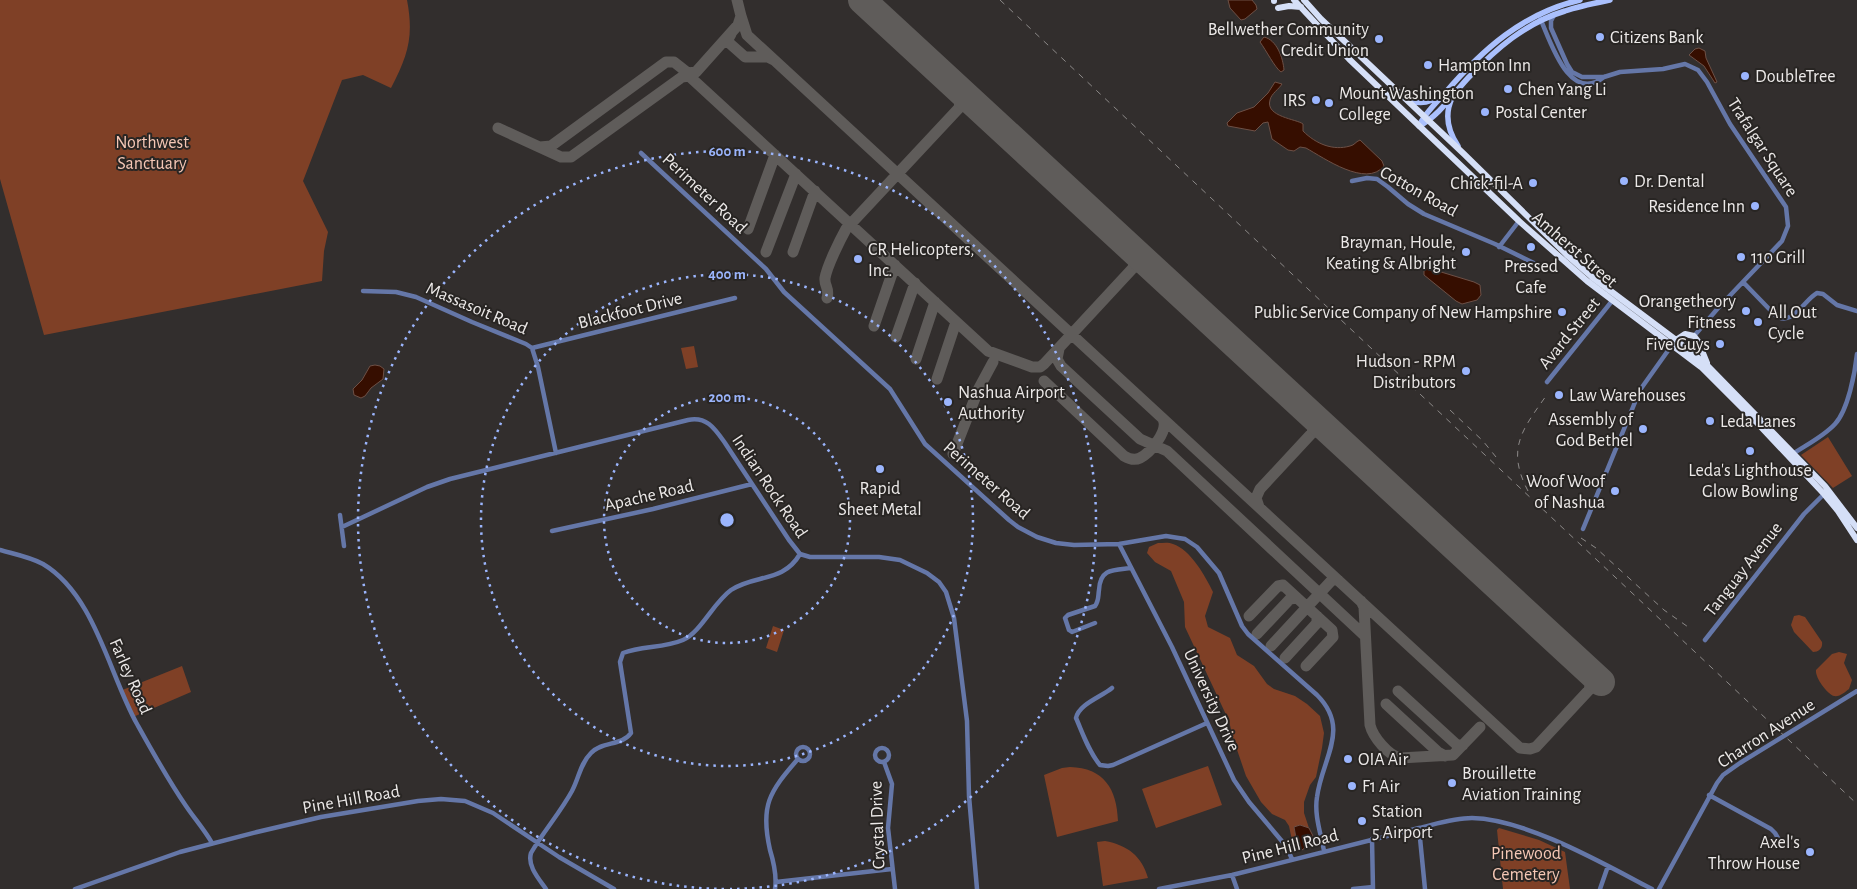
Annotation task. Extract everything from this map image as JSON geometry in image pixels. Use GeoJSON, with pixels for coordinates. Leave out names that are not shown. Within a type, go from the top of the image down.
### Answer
{"type":"FeatureCollection","features":[{"type":"Feature","properties":{"kind":"highway","name":"Amherst Street"},"geometry":{"type":"LineString","coordinates":[[1294,0],[1349,59],[1577,274],[1612,301],[1674,342],[1719,385],[1824,494],[1857,540]]}},
{"type":"Feature","properties":{"kind":"highway","name":"Amherst Street"},"geometry":{"type":"LineString","coordinates":[[1304,0],[1321,19],[1427,118],[1568,256],[1674,342],[1708,367],[1794,453],[1831,493],[1857,528]]}},
{"type":"Feature","properties":{"kind":"highway"},"geometry":{"type":"LineString","coordinates":[[1278,8],[1289,6],[1301,7]]}},
{"type":"Feature","properties":{"kind":"highway"},"geometry":{"type":"LineString","coordinates":[[1674,342],[1685,334],[1694,336],[1708,367]]}},
{"type":"Feature","properties":{"kind":"main road"},"geometry":{"type":"LineString","coordinates":[[1419,126],[1496,49],[1540,17],[1559,6],[1580,0]]}},
{"type":"Feature","properties":{"kind":"main road"},"geometry":{"type":"LineString","coordinates":[[1406,99],[1419,103],[1429,101],[1450,86],[1494,43],[1517,26],[1540,17],[1610,0]]}},
{"type":"Feature","properties":{"kind":"main road"},"geometry":{"type":"LineString","coordinates":[[1427,118],[1450,86]]}},
{"type":"Feature","properties":{"kind":"main road"},"geometry":{"type":"LineString","coordinates":[[1456,91],[1449,106],[1448,120],[1452,136],[1464,154]]}},
{"type":"Feature","properties":{"kind":"street","name":"Trafalgar Square"},"geometry":{"type":"LineString","coordinates":[[1555,14],[1551,19],[1551,28],[1570,70],[1582,77],[1604,77],[1620,72],[1663,69],[1685,64],[1694,67],[1704,78],[1730,124],[1779,195],[1787,210],[1788,226],[1784,237],[1694,336]]}},
{"type":"Feature","properties":{"kind":"street","name":"Trafalgar Square"},"geometry":{"type":"LineString","coordinates":[[1540,17],[1568,75],[1577,81],[1585,83],[1599,81],[1604,77]]}},
{"type":"Feature","properties":{"kind":"street","name":"Perimeter Road"},"geometry":{"type":"LineString","coordinates":[[641,154],[766,269],[784,292],[890,389],[925,444],[1008,520],[1018,527],[1056,543],[1088,546],[1119,544],[1176,536],[1194,544],[1204,554],[1219,573],[1242,626],[1248,634],[1323,702],[1332,718],[1334,727],[1333,737],[1317,797],[1318,819],[1324,851]]}},
{"type":"Feature","properties":{"kind":"street","name":"Cotton Road"},"geometry":{"type":"LineString","coordinates":[[1352,181],[1367,178],[1376,179],[1418,210],[1542,267]]}},
{"type":"Feature","properties":{"kind":"street"},"geometry":{"type":"LineString","coordinates":[[1499,247],[1519,221]]}},
{"type":"Feature","properties":{"kind":"street"},"geometry":{"type":"LineString","coordinates":[[1743,282],[1781,319],[1788,318],[1794,314],[1817,293],[1823,294],[1837,305],[1857,311]]}},
{"type":"Feature","properties":{"kind":"street","name":"Massasoit Road"},"geometry":{"type":"LineString","coordinates":[[363,291],[396,292],[416,297],[532,348],[540,374],[556,453]]}},
{"type":"Feature","properties":{"kind":"street","name":"Blackfoot Drive"},"geometry":{"type":"LineString","coordinates":[[532,348],[735,298]]}},
{"type":"Feature","properties":{"kind":"street","name":"Avard Street"},"geometry":{"type":"LineString","coordinates":[[1547,382],[1612,301]]}},
{"type":"Feature","properties":{"kind":"street"},"geometry":{"type":"LineString","coordinates":[[1583,529],[1638,394],[1674,342]]}},
{"type":"Feature","properties":{"kind":"street"},"geometry":{"type":"LineString","coordinates":[[1794,453],[1828,430],[1839,419],[1852,384],[1857,354]]}},
{"type":"Feature","properties":{"kind":"street","name":"Indian Rock Road"},"geometry":{"type":"LineString","coordinates":[[342,527],[441,482],[698,419],[707,422],[715,429],[788,540],[800,554],[810,557],[879,557],[900,560],[927,573],[939,582],[946,592],[954,618],[967,721],[969,796],[977,889]]}},
{"type":"Feature","properties":{"kind":"street","name":"Apache Road"},"geometry":{"type":"LineString","coordinates":[[552,531],[653,509],[752,484]]}},
{"type":"Feature","properties":{"kind":"street","name":"Tanguay Avenue"},"geometry":{"type":"LineString","coordinates":[[1705,640],[1804,514],[1824,494]]}},
{"type":"Feature","properties":{"kind":"street"},"geometry":{"type":"LineString","coordinates":[[340,515],[344,546]]}},
{"type":"Feature","properties":{"kind":"street","name":"University Drive"},"geometry":{"type":"LineString","coordinates":[[1119,544],[1172,646],[1207,723],[1242,793],[1286,846],[1292,859]]}},
{"type":"Feature","properties":{"kind":"street","name":"Farley Road"},"geometry":{"type":"LineString","coordinates":[[0,550],[44,564],[58,576],[83,606],[130,712],[178,794],[212,843]]}},
{"type":"Feature","properties":{"kind":"street"},"geometry":{"type":"LineString","coordinates":[[546,889],[530,862],[530,856],[573,790],[584,762],[592,751],[604,744],[624,740],[631,733],[621,667],[621,656],[623,653],[634,649],[679,641],[688,637],[699,627],[716,604],[729,591],[747,583],[783,573],[794,564],[800,554]]}},
{"type":"Feature","properties":{"kind":"street"},"geometry":{"type":"LineString","coordinates":[[1095,623],[1072,632],[1069,630],[1065,618],[1068,615],[1095,606],[1098,602],[1101,579],[1106,573],[1111,570],[1132,568]]}},
{"type":"Feature","properties":{"kind":"street"},"geometry":{"type":"LineString","coordinates":[[1112,688],[1082,708],[1076,715],[1095,759],[1100,765],[1108,766],[1207,723]]}},
{"type":"Feature","properties":{"kind":"street","name":"Charron Avenue"},"geometry":{"type":"LineString","coordinates":[[1659,889],[1710,795],[1723,775],[1857,691]]}},
{"type":"Feature","properties":{"kind":"street"},"geometry":{"type":"LineString","coordinates":[[775,889],[774,863],[766,832],[766,813],[774,789],[798,759]]}},
{"type":"Feature","properties":{"kind":"street","name":"Crystal Drive"},"geometry":{"type":"LineString","coordinates":[[884,762],[892,784],[888,828],[895,889]]}},
{"type":"Feature","properties":{"kind":"street"},"geometry":{"type":"LineString","coordinates":[[1710,795],[1771,829],[1781,843]]}},
{"type":"Feature","properties":{"kind":"street","name":"Pine Hill Road"},"geometry":{"type":"LineString","coordinates":[[75,889],[135,867],[212,843],[298,822],[418,801],[441,799],[465,802],[481,807],[502,818],[614,889]]}},
{"type":"Feature","properties":{"kind":"street","name":"Pine Hill Road"},"geometry":{"type":"LineString","coordinates":[[1159,889],[1232,875],[1372,839],[1463,819],[1496,821],[1549,839],[1652,889]]}},
{"type":"Feature","properties":{"kind":"street"},"geometry":{"type":"LineString","coordinates":[[1419,828],[1425,889]]}},
{"type":"Feature","properties":{"kind":"street"},"geometry":{"type":"LineString","coordinates":[[1353,889],[1373,888],[1372,839]]}},
{"type":"Feature","properties":{"kind":"street"},"geometry":{"type":"LineString","coordinates":[[1600,889],[1608,866]]}},
{"type":"Feature","properties":{"kind":"street"},"geometry":{"type":"LineString","coordinates":[[776,882],[892,869]]}},
{"type":"Feature","properties":{"kind":"street"},"geometry":{"type":"LineString","coordinates":[[1232,875],[1237,889]]}},
{"type":"Feature","properties":{"kind":"green space","name":"Northwest Sanctuary"},"geometry":{"type":"Polygon","coordinates":[[[0,0],[407,0],[410,25],[408,46],[402,66],[391,88],[363,75],[342,80],[303,181],[328,232],[324,251],[322,281],[44,335],[0,179],[0,0]]]}},
{"type":"Feature","properties":{"kind":"green space"},"geometry":{"type":"Polygon","coordinates":[[[694,346],[698,367],[686,369],[681,348],[694,346]]]}},
{"type":"Feature","properties":{"kind":"green space"},"geometry":{"type":"Polygon","coordinates":[[[1828,437],[1852,476],[1833,488],[1801,455],[1828,437]]]}},
{"type":"Feature","properties":{"kind":"green space"},"geometry":{"type":"Polygon","coordinates":[[[1158,543],[1170,543],[1179,547],[1197,564],[1206,579],[1213,592],[1205,616],[1208,627],[1230,638],[1237,655],[1254,666],[1267,684],[1274,689],[1295,696],[1320,716],[1324,733],[1322,748],[1316,777],[1310,785],[1304,802],[1304,813],[1309,828],[1300,825],[1294,827],[1298,849],[1293,845],[1289,826],[1285,820],[1272,814],[1261,802],[1246,776],[1229,721],[1185,627],[1184,602],[1171,571],[1155,562],[1147,553],[1149,547],[1158,543]]]}},
{"type":"Feature","properties":{"kind":"green space"},"geometry":{"type":"Polygon","coordinates":[[[1794,616],[1805,617],[1822,642],[1821,648],[1815,652],[1794,632],[1791,625],[1794,616]]]}},
{"type":"Feature","properties":{"kind":"green space"},"geometry":{"type":"Polygon","coordinates":[[[773,626],[784,630],[777,652],[766,648],[773,626]]]}},
{"type":"Feature","properties":{"kind":"green space"},"geometry":{"type":"Polygon","coordinates":[[[1839,652],[1847,654],[1844,663],[1852,680],[1849,689],[1840,695],[1834,696],[1828,692],[1817,677],[1816,670],[1832,654],[1839,652]]]}},
{"type":"Feature","properties":{"kind":"green space"},"geometry":{"type":"Polygon","coordinates":[[[182,666],[191,692],[133,717],[120,691],[182,666]]]}},
{"type":"Feature","properties":{"kind":"green space"},"geometry":{"type":"Polygon","coordinates":[[[1208,766],[1222,805],[1156,828],[1142,789],[1208,766]]]}},
{"type":"Feature","properties":{"kind":"green space"},"geometry":{"type":"Polygon","coordinates":[[[1070,767],[1092,771],[1106,782],[1115,799],[1118,821],[1057,837],[1044,775],[1070,767]]]}},
{"type":"Feature","properties":{"kind":"green space","name":"Pinewood Cemetery"},"geometry":{"type":"Polygon","coordinates":[[[1499,828],[1539,840],[1565,852],[1570,889],[1503,889],[1497,830],[1499,828]]]}},
{"type":"Feature","properties":{"kind":"green space"},"geometry":{"type":"Polygon","coordinates":[[[1105,841],[1120,845],[1138,858],[1148,878],[1103,886],[1097,842],[1105,841]]]}},
{"type":"Feature","properties":{"kind":"shaded area"},"geometry":{"type":"Polygon","coordinates":[[[1228,0],[1252,0],[1257,9],[1241,20],[1230,8],[1228,0]]]}},
{"type":"Feature","properties":{"kind":"shaded area"},"geometry":{"type":"Polygon","coordinates":[[[1264,37],[1269,39],[1278,50],[1284,70],[1281,72],[1260,42],[1264,37]]]}},
{"type":"Feature","properties":{"kind":"shaded area"},"geometry":{"type":"Polygon","coordinates":[[[1699,48],[1705,51],[1706,58],[1717,82],[1715,83],[1704,66],[1689,55],[1699,48]]]}},
{"type":"Feature","properties":{"kind":"shaded area"},"geometry":{"type":"Polygon","coordinates":[[[1275,82],[1282,84],[1270,100],[1272,110],[1277,114],[1300,122],[1303,124],[1303,131],[1313,140],[1331,147],[1352,146],[1360,140],[1382,161],[1384,166],[1376,172],[1367,174],[1356,173],[1334,164],[1306,148],[1300,147],[1294,151],[1288,150],[1272,139],[1268,122],[1263,123],[1255,131],[1228,126],[1227,123],[1237,113],[1254,107],[1268,93],[1275,82]]]}},
{"type":"Feature","properties":{"kind":"shaded area"},"geometry":{"type":"Polygon","coordinates":[[[1424,268],[1474,282],[1480,285],[1481,295],[1477,300],[1462,304],[1424,275],[1424,268]]]}},
{"type":"Feature","properties":{"kind":"shaded area"},"geometry":{"type":"Polygon","coordinates":[[[375,365],[384,369],[383,379],[371,388],[365,396],[361,398],[354,395],[353,389],[362,380],[370,366],[375,365]]]}},
{"type":"Feature","properties":{"kind":"shaded area"},"geometry":{"type":"Polygon","coordinates":[[[1300,825],[1309,828],[1313,836],[1313,842],[1302,850],[1298,849],[1294,827],[1300,825]]]}},
{"type":"Feature","properties":{"kind":"taxiway"},"geometry":{"type":"LineString","coordinates":[[540,147],[551,146],[666,62],[674,62],[688,73],[696,72],[738,25],[741,16],[737,0]]}},
{"type":"Feature","properties":{"kind":"taxiway"},"geometry":{"type":"LineString","coordinates":[[741,16],[747,35],[1520,748],[1530,749],[1536,747],[1589,690],[1592,679],[1586,668]]}},
{"type":"Feature","properties":{"kind":"taxiway"},"geometry":{"type":"LineString","coordinates":[[731,34],[727,41],[745,57],[768,57],[774,60]]}},
{"type":"Feature","properties":{"kind":"taxiway"},"geometry":{"type":"LineString","coordinates":[[498,128],[561,157],[571,157],[682,77],[689,76],[988,351],[1032,367],[1040,367],[1044,364],[1133,268],[1142,265],[1152,268]]}},
{"type":"Feature","properties":{"kind":"taxiway"},"geometry":{"type":"LineString","coordinates":[[956,87],[961,96],[959,108],[969,104],[980,109]]}},
{"type":"Feature","properties":{"kind":"taxiway"},"geometry":{"type":"LineString","coordinates":[[827,298],[826,273],[846,229],[959,108]]}},
{"type":"Feature","properties":{"kind":"taxiway"},"geometry":{"type":"LineString","coordinates":[[748,229],[775,155]]}},
{"type":"Feature","properties":{"kind":"taxiway"},"geometry":{"type":"LineString","coordinates":[[766,252],[796,174]]}},
{"type":"Feature","properties":{"kind":"taxiway"},"geometry":{"type":"LineString","coordinates":[[793,252],[815,191]]}},
{"type":"Feature","properties":{"kind":"taxiway"},"geometry":{"type":"LineString","coordinates":[[1130,247],[1135,258],[1133,268]]}},
{"type":"Feature","properties":{"kind":"taxiway"},"geometry":{"type":"LineString","coordinates":[[874,326],[895,265]]}},
{"type":"Feature","properties":{"kind":"taxiway"},"geometry":{"type":"LineString","coordinates":[[896,337],[915,283]]}},
{"type":"Feature","properties":{"kind":"taxiway"},"geometry":{"type":"LineString","coordinates":[[916,359],[935,302]]}},
{"type":"Feature","properties":{"kind":"taxiway"},"geometry":{"type":"LineString","coordinates":[[937,379],[956,322]]}},
{"type":"Feature","properties":{"kind":"taxiway"},"geometry":{"type":"LineString","coordinates":[[1059,349],[1057,359],[1061,366],[1140,439],[1167,451],[1365,636]]}},
{"type":"Feature","properties":{"kind":"taxiway"},"geometry":{"type":"LineString","coordinates":[[953,454],[979,388],[993,362]]}},
{"type":"Feature","properties":{"kind":"taxiway"},"geometry":{"type":"LineString","coordinates":[[1044,381],[1124,456],[1130,459],[1140,458],[1158,441],[1163,429],[1163,419]]}},
{"type":"Feature","properties":{"kind":"taxiway"},"geometry":{"type":"LineString","coordinates":[[1309,413],[1314,425],[1312,433]]}},
{"type":"Feature","properties":{"kind":"taxiway"},"geometry":{"type":"LineString","coordinates":[[1259,507],[1256,498],[1260,489],[1312,433],[1323,430],[1334,436]]}},
{"type":"Feature","properties":{"kind":"taxiway"},"geometry":{"type":"LineString","coordinates":[[1271,646],[1332,580],[1338,580]]}},
{"type":"Feature","properties":{"kind":"taxiway"},"geometry":{"type":"LineString","coordinates":[[1249,616],[1278,586],[1283,585],[1332,630],[1333,637],[1306,666]]}},
{"type":"Feature","properties":{"kind":"taxiway"},"geometry":{"type":"LineString","coordinates":[[1257,634],[1290,599],[1297,598]]}},
{"type":"Feature","properties":{"kind":"taxiway"},"geometry":{"type":"LineString","coordinates":[[1361,601],[1364,607],[1370,725],[1374,735],[1382,745],[1400,758],[1453,755],[1480,727]]}},
{"type":"Feature","properties":{"kind":"taxiway"},"geometry":{"type":"LineString","coordinates":[[1285,658],[1317,623],[1317,616]]}},
{"type":"Feature","properties":{"kind":"taxiway"},"geometry":{"type":"LineString","coordinates":[[1398,691],[1457,745],[1463,745]]}},
{"type":"Feature","properties":{"kind":"taxiway"},"geometry":{"type":"LineString","coordinates":[[1386,704],[1438,752],[1445,756]]}},
{"type":"Feature","properties":{"kind":"runway"},"geometry":{"type":"LineString","coordinates":[[862,0],[1601,682]]}},
{"type":"Feature","properties":{"kind":"railway"},"geometry":{"type":"LineString","coordinates":[[1000,0],[1857,804]]}},
{"type":"Feature","properties":{"kind":"railway"},"geometry":{"type":"LineString","coordinates":[[1528,491],[1521,476],[1518,463],[1520,440],[1530,419],[1546,396]]}},
{"type":"Feature","properties":{"kind":"railway"},"geometry":{"type":"LineString","coordinates":[[1450,410],[1483,441],[1496,457]]}},
{"type":"Feature","properties":{"kind":"railway"},"geometry":{"type":"LineString","coordinates":[[1581,538],[1596,548],[1664,610],[1691,629]]}},
{"type":"Feature","properties":{"kind":"place","name":"Citizens Bank"},"geometry":{"type":"Point","coordinates":[1600,37]}},
{"type":"Feature","properties":{"kind":"place","name":"Bellwether Community Credit Union"},"geometry":{"type":"Point","coordinates":[1379,39]}},
{"type":"Feature","properties":{"kind":"place","name":"Hampton Inn"},"geometry":{"type":"Point","coordinates":[1428,65]}},
{"type":"Feature","properties":{"kind":"place","name":"DoubleTree"},"geometry":{"type":"Point","coordinates":[1745,76]}},
{"type":"Feature","properties":{"kind":"place","name":"Chen Yang Li"},"geometry":{"type":"Point","coordinates":[1508,89]}},
{"type":"Feature","properties":{"kind":"place","name":"IRS"},"geometry":{"type":"Point","coordinates":[1316,100]}},
{"type":"Feature","properties":{"kind":"place","name":"Mount Washington College"},"geometry":{"type":"Point","coordinates":[1329,103]}},
{"type":"Feature","properties":{"kind":"place","name":"Postal Center"},"geometry":{"type":"Point","coordinates":[1485,112]}},
{"type":"Feature","properties":{"kind":"place","name":"Dr. Dental"},"geometry":{"type":"Point","coordinates":[1624,181]}},
{"type":"Feature","properties":{"kind":"place","name":"Chick-fil-A"},"geometry":{"type":"Point","coordinates":[1533,183]}},
{"type":"Feature","properties":{"kind":"place","name":"Residence Inn"},"geometry":{"type":"Point","coordinates":[1755,206]}},
{"type":"Feature","properties":{"kind":"place","name":"Pressed Cafe"},"geometry":{"type":"Point","coordinates":[1531,247]}},
{"type":"Feature","properties":{"kind":"place","name":"Brayman, Houle, Keating & Albright"},"geometry":{"type":"Point","coordinates":[1466,252]}},
{"type":"Feature","properties":{"kind":"place","name":"110 Grill"},"geometry":{"type":"Point","coordinates":[1741,257]}},
{"type":"Feature","properties":{"kind":"place","name":"CR Helicopters, Inc."},"geometry":{"type":"Point","coordinates":[858,259]}},
{"type":"Feature","properties":{"kind":"place","name":"Orangetheory Fitness"},"geometry":{"type":"Point","coordinates":[1746,311]}},
{"type":"Feature","properties":{"kind":"place","name":"Public Service Company of New Hampshire"},"geometry":{"type":"Point","coordinates":[1562,312]}},
{"type":"Feature","properties":{"kind":"place","name":"All Out Cycle"},"geometry":{"type":"Point","coordinates":[1758,322]}},
{"type":"Feature","properties":{"kind":"place","name":"Five Guys"},"geometry":{"type":"Point","coordinates":[1720,344]}},
{"type":"Feature","properties":{"kind":"place","name":"Hudson - RPM Distributors"},"geometry":{"type":"Point","coordinates":[1466,371]}},
{"type":"Feature","properties":{"kind":"place","name":"Law Warehouses"},"geometry":{"type":"Point","coordinates":[1559,395]}},
{"type":"Feature","properties":{"kind":"place","name":"Nashua Airport Authority"},"geometry":{"type":"Point","coordinates":[948,402]}},
{"type":"Feature","properties":{"kind":"place","name":"Leda Lanes"},"geometry":{"type":"Point","coordinates":[1710,421]}},
{"type":"Feature","properties":{"kind":"place","name":"Assembly of God Bethel"},"geometry":{"type":"Point","coordinates":[1643,429]}},
{"type":"Feature","properties":{"kind":"place","name":"Leda's Lighthouse Glow Bowling"},"geometry":{"type":"Point","coordinates":[1750,451]}},
{"type":"Feature","properties":{"kind":"place","name":"Rapid Sheet Metal"},"geometry":{"type":"Point","coordinates":[880,469]}},
{"type":"Feature","properties":{"kind":"place","name":"Woof Woof of Nashua"},"geometry":{"type":"Point","coordinates":[1615,491]}},
{"type":"Feature","properties":{"kind":"place","name":"OIA Air"},"geometry":{"type":"Point","coordinates":[1348,759]}},
{"type":"Feature","properties":{"kind":"place","name":"Brouillette Aviation Training"},"geometry":{"type":"Point","coordinates":[1452,783]}},
{"type":"Feature","properties":{"kind":"place","name":"F1 Air"},"geometry":{"type":"Point","coordinates":[1352,786]}},
{"type":"Feature","properties":{"kind":"place","name":"Station 5 Airport"},"geometry":{"type":"Point","coordinates":[1362,821]}},
{"type":"Feature","properties":{"kind":"place","name":"Axel's Throw House"},"geometry":{"type":"Point","coordinates":[1810,852]}}]}
